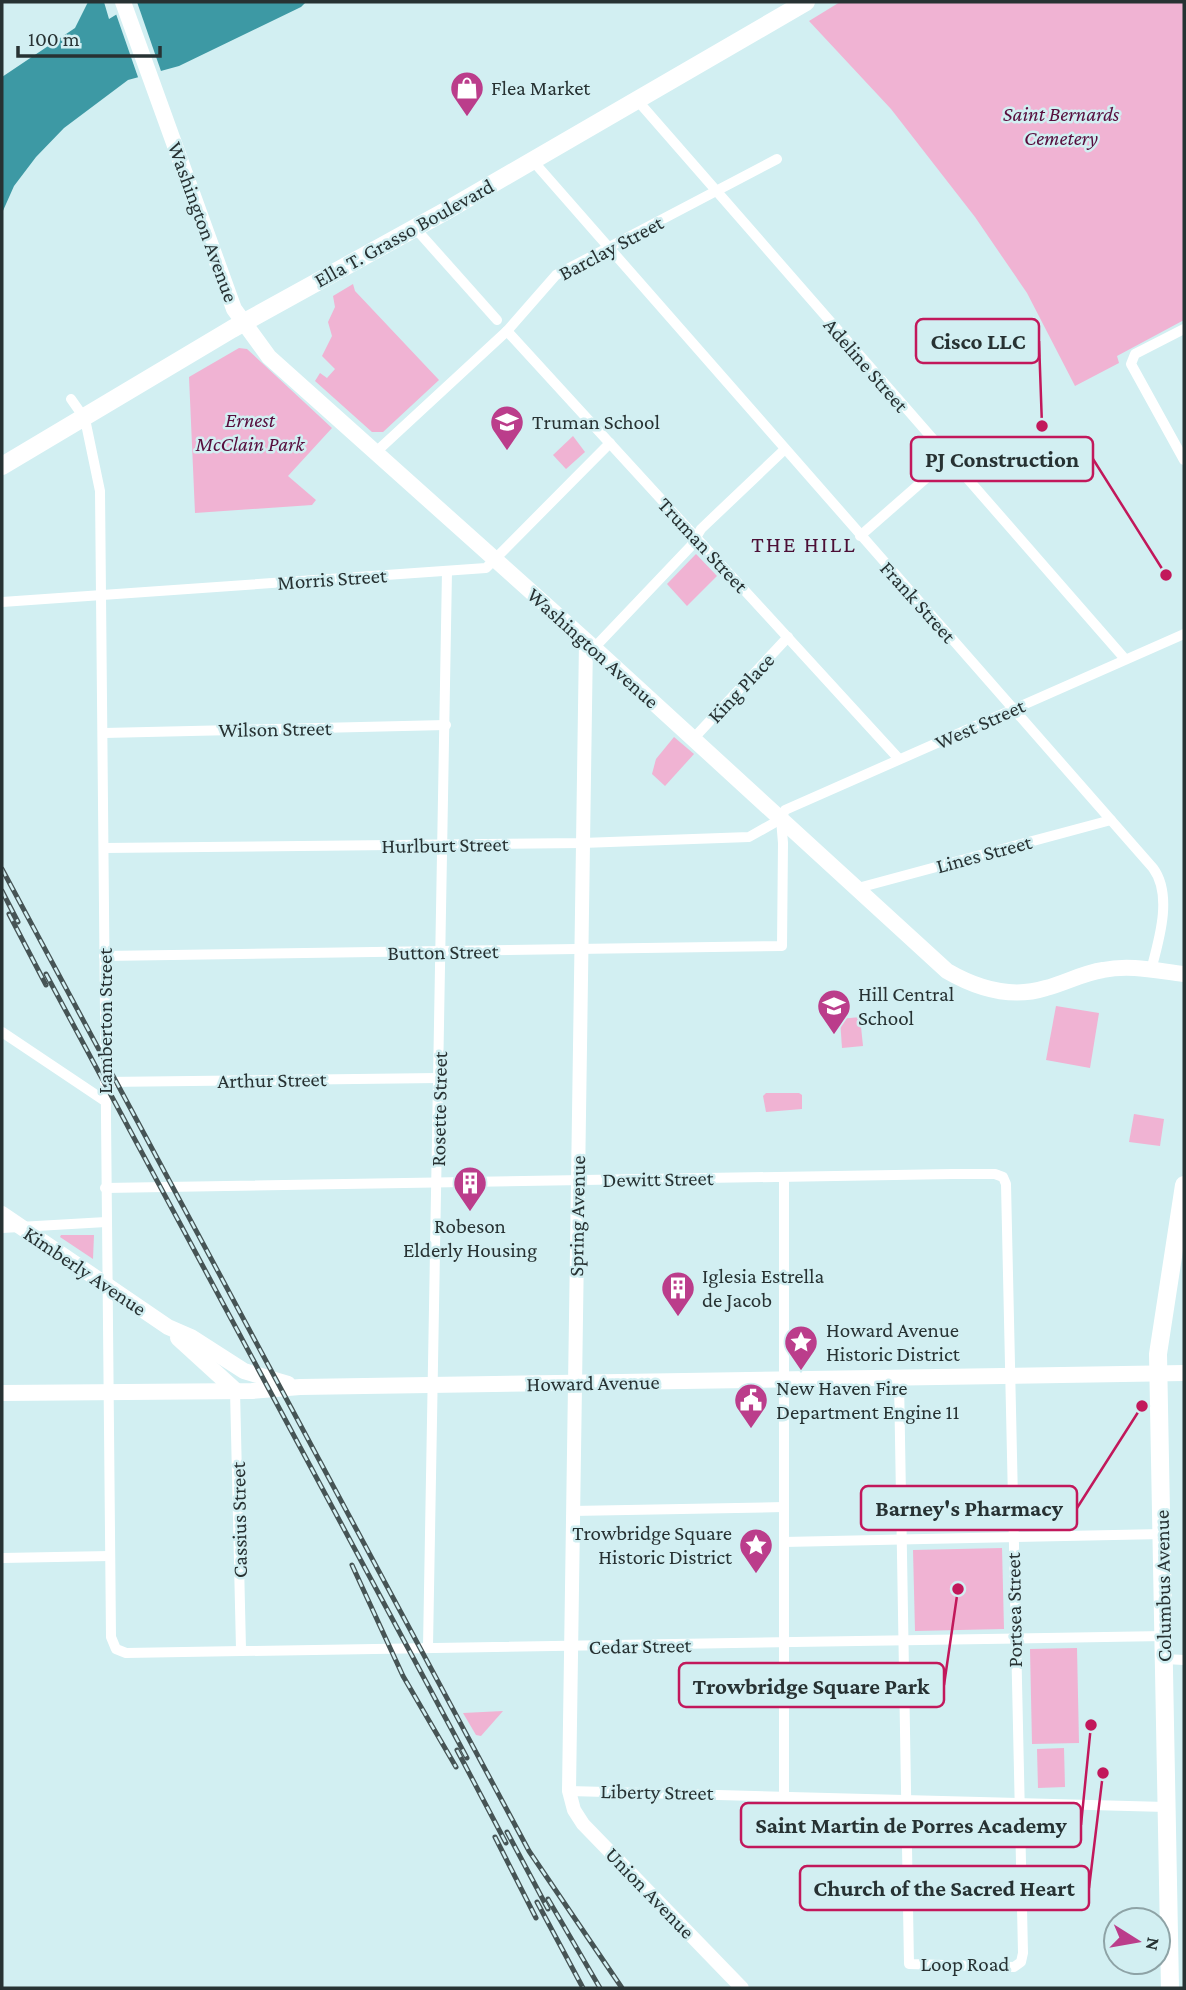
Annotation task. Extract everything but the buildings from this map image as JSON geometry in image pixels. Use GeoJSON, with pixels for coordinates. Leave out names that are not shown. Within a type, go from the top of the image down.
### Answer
{"type":"FeatureCollection","features":[{"type":"Feature","properties":{"kind":"main road","name":"Ella T. Grasso Boulevard"},"geometry":{"type":"LineString","coordinates":[[2,466],[243,323],[533,161],[806,2]]}},
{"type":"Feature","properties":{"kind":"main road","name":"Washington Avenue"},"geometry":{"type":"LineString","coordinates":[[123,3],[234,309],[269,357],[947,971],[968,983],[989,989],[1030,992],[1103,970],[1151,970],[1184,974]]}},
{"type":"Feature","properties":{"kind":"main road","name":"Columbus Avenue"},"geometry":{"type":"LineString","coordinates":[[1170,1988],[1158,1354],[1184,1186]]}},
{"type":"Feature","properties":{"kind":"main road","name":"Kimberly Avenue"},"geometry":{"type":"LineString","coordinates":[[2,1214],[167,1327]]}},
{"type":"Feature","properties":{"kind":"main road"},"geometry":{"type":"LineString","coordinates":[[167,1327],[191,1337],[244,1371],[300,1387]]}},
{"type":"Feature","properties":{"kind":"main road"},"geometry":{"type":"LineString","coordinates":[[167,1327],[235,1390]]}},
{"type":"Feature","properties":{"kind":"main road","name":"Howard Avenue"},"geometry":{"type":"LineString","coordinates":[[2,1393],[252,1391],[300,1387],[899,1380],[1184,1373]]}},
{"type":"Feature","properties":{"kind":"street","name":"Adeline Street"},"geometry":{"type":"LineString","coordinates":[[637,100],[1125,659]]}},
{"type":"Feature","properties":{"kind":"street","name":"Barclay Street"},"geometry":{"type":"LineString","coordinates":[[376,453],[507,331],[556,275],[611,249],[777,159]]}},
{"type":"Feature","properties":{"kind":"street","name":"Frank Street"},"geometry":{"type":"LineString","coordinates":[[533,161],[1153,868],[1163,889],[1151,970]]}},
{"type":"Feature","properties":{"kind":"street"},"geometry":{"type":"LineString","coordinates":[[415,228],[497,320]]}},
{"type":"Feature","properties":{"kind":"street"},"geometry":{"type":"LineString","coordinates":[[1184,328],[1135,354],[1131,364],[1184,460]]}},
{"type":"Feature","properties":{"kind":"street","name":"Truman Street"},"geometry":{"type":"LineString","coordinates":[[507,331],[899,759]]}},
{"type":"Feature","properties":{"kind":"street","name":"Lamberton Street"},"geometry":{"type":"LineString","coordinates":[[71,399],[85,419],[100,491],[104,733],[103,1104],[111,1637],[116,1649]]}},
{"type":"Feature","properties":{"kind":"street","name":"Morris Street"},"geometry":{"type":"LineString","coordinates":[[2,602],[486,568],[610,443]]}},
{"type":"Feature","properties":{"kind":"street"},"geometry":{"type":"LineString","coordinates":[[590,645],[696,539],[701,529],[785,450]]}},
{"type":"Feature","properties":{"kind":"street"},"geometry":{"type":"LineString","coordinates":[[860,536],[948,459]]}},
{"type":"Feature","properties":{"kind":"street","name":"Rosette Street"},"geometry":{"type":"LineString","coordinates":[[429,1645],[447,571]]}},
{"type":"Feature","properties":{"kind":"street","name":"West Street"},"geometry":{"type":"LineString","coordinates":[[780,818],[785,810],[1184,634]]}},
{"type":"Feature","properties":{"kind":"street","name":"King Place"},"geometry":{"type":"LineString","coordinates":[[692,739],[789,637]]}},
{"type":"Feature","properties":{"kind":"street","name":"Spring Avenue"},"geometry":{"type":"LineString","coordinates":[[569,1791],[582,843],[590,645]]}},
{"type":"Feature","properties":{"kind":"street","name":"Wilson Street"},"geometry":{"type":"LineString","coordinates":[[104,733],[446,726]]}},
{"type":"Feature","properties":{"kind":"street","name":"Hurlburt Street"},"geometry":{"type":"LineString","coordinates":[[104,848],[582,843],[748,837],[780,818]]}},
{"type":"Feature","properties":{"kind":"street","name":"Button Street"},"geometry":{"type":"LineString","coordinates":[[104,956],[782,946],[783,843],[780,818]]}},
{"type":"Feature","properties":{"kind":"street","name":"Lines Street"},"geometry":{"type":"LineString","coordinates":[[858,888],[1111,820]]}},
{"type":"Feature","properties":{"kind":"street"},"geometry":{"type":"LineString","coordinates":[[2,1032],[103,1104]]}},
{"type":"Feature","properties":{"kind":"street","name":"Arthur Street"},"geometry":{"type":"LineString","coordinates":[[105,1082],[438,1078]]}},
{"type":"Feature","properties":{"kind":"street","name":"Dewitt Street"},"geometry":{"type":"LineString","coordinates":[[105,1188],[1000,1175]]}},
{"type":"Feature","properties":{"kind":"street","name":"Portsea Street"},"geometry":{"type":"LineString","coordinates":[[1000,1175],[1006,1184],[1021,1962]]}},
{"type":"Feature","properties":{"kind":"street"},"geometry":{"type":"LineString","coordinates":[[784,1177],[784,1794]]}},
{"type":"Feature","properties":{"kind":"street"},"geometry":{"type":"LineString","coordinates":[[2,1228],[106,1222]]}},
{"type":"Feature","properties":{"kind":"street"},"geometry":{"type":"LineString","coordinates":[[899,1380],[907,1798]]}},
{"type":"Feature","properties":{"kind":"street","name":"Cassius Street"},"geometry":{"type":"LineString","coordinates":[[235,1390],[241,1649]]}},
{"type":"Feature","properties":{"kind":"street"},"geometry":{"type":"LineString","coordinates":[[572,1511],[784,1507]]}},
{"type":"Feature","properties":{"kind":"street"},"geometry":{"type":"LineString","coordinates":[[784,1542],[1163,1534]]}},
{"type":"Feature","properties":{"kind":"street"},"geometry":{"type":"LineString","coordinates":[[2,1558],[110,1556]]}},
{"type":"Feature","properties":{"kind":"street","name":"Cedar Street"},"geometry":{"type":"LineString","coordinates":[[116,1649],[126,1653],[429,1645],[571,1647],[1165,1636]]}},
{"type":"Feature","properties":{"kind":"street"},"geometry":{"type":"LineString","coordinates":[[1165,1659],[1184,1660]]}},
{"type":"Feature","properties":{"kind":"street","name":"Liberty Street"},"geometry":{"type":"LineString","coordinates":[[569,1791],[784,1794],[1166,1807]]}},
{"type":"Feature","properties":{"kind":"street","name":"Union Avenue"},"geometry":{"type":"LineString","coordinates":[[569,1791],[574,1810],[583,1824],[742,1988]]}},
{"type":"Feature","properties":{"kind":"street","name":"Loop Road"},"geometry":{"type":"LineString","coordinates":[[907,1798],[909,1964],[1014,1967],[1021,1962]]}},
{"type":"Feature","properties":{"kind":"green space","name":"Saint Bernards Cemetery"},"geometry":{"type":"Polygon","coordinates":[[[840,2],[1184,2],[1184,320],[1117,356],[1119,363],[1075,386],[1027,293],[975,217],[891,109],[809,21],[840,2]]]}},
{"type":"Feature","properties":{"kind":"green space"},"geometry":{"type":"Polygon","coordinates":[[[353,284],[355,291],[439,380],[383,432],[372,432],[315,381],[320,373],[327,378],[335,369],[322,356],[332,336],[328,322],[335,307],[333,296],[353,284]]]}},
{"type":"Feature","properties":{"kind":"green space","name":"Ernest McClain Park"},"geometry":{"type":"Polygon","coordinates":[[[239,348],[247,349],[332,428],[288,476],[316,500],[312,505],[195,513],[189,377],[239,348]]]}},
{"type":"Feature","properties":{"kind":"green space"},"geometry":{"type":"Polygon","coordinates":[[[573,436],[585,452],[566,469],[553,455],[573,436]]]}},
{"type":"Feature","properties":{"kind":"green space"},"geometry":{"type":"Polygon","coordinates":[[[696,554],[717,576],[687,606],[667,584],[696,554]]]}},
{"type":"Feature","properties":{"kind":"green space"},"geometry":{"type":"Polygon","coordinates":[[[674,737],[694,754],[665,786],[652,774],[656,759],[674,737]]]}},
{"type":"Feature","properties":{"kind":"green space"},"geometry":{"type":"Polygon","coordinates":[[[1056,1006],[1099,1013],[1090,1068],[1046,1060],[1056,1006]]]}},
{"type":"Feature","properties":{"kind":"green space"},"geometry":{"type":"Polygon","coordinates":[[[860,1017],[863,1046],[842,1048],[840,1019],[860,1017]]]}},
{"type":"Feature","properties":{"kind":"green space"},"geometry":{"type":"Polygon","coordinates":[[[766,1093],[799,1093],[802,1095],[802,1109],[766,1112],[763,1096],[766,1093]]]}},
{"type":"Feature","properties":{"kind":"green space"},"geometry":{"type":"Polygon","coordinates":[[[1134,1114],[1164,1119],[1160,1146],[1129,1142],[1134,1114]]]}},
{"type":"Feature","properties":{"kind":"green space"},"geometry":{"type":"Polygon","coordinates":[[[94,1235],[93,1259],[60,1237],[94,1235]]]}},
{"type":"Feature","properties":{"kind":"green space"},"geometry":{"type":"Polygon","coordinates":[[[1002,1548],[1004,1629],[915,1631],[913,1550],[1002,1548]]]}},
{"type":"Feature","properties":{"kind":"green space"},"geometry":{"type":"Polygon","coordinates":[[[1077,1648],[1079,1743],[1032,1744],[1030,1649],[1077,1648]]]}},
{"type":"Feature","properties":{"kind":"green space"},"geometry":{"type":"Polygon","coordinates":[[[503,1711],[481,1736],[476,1735],[463,1713],[503,1711]]]}},
{"type":"Feature","properties":{"kind":"green space"},"geometry":{"type":"Polygon","coordinates":[[[1064,1748],[1065,1787],[1038,1788],[1037,1749],[1064,1748]]]}},
{"type":"Feature","properties":{"kind":"water"},"geometry":{"type":"Polygon","coordinates":[[[88,2],[104,2],[109,19],[137,2],[306,2],[301,7],[179,66],[128,80],[64,128],[36,157],[14,186],[2,213],[2,77],[75,28],[88,2]]]}},
{"type":"Feature","properties":{"kind":"pier"},"geometry":{"type":"Polygon","coordinates":[[[137,2],[162,74],[139,80],[115,11],[137,2]]]}},
{"type":"Feature","properties":{"kind":"railway"},"geometry":{"type":"LineString","coordinates":[[2,869],[529,1851],[622,1988]]}},
{"type":"Feature","properties":{"kind":"railway"},"geometry":{"type":"LineString","coordinates":[[2,891],[18,922]]}},
{"type":"Feature","properties":{"kind":"railway"},"geometry":{"type":"LineString","coordinates":[[9,914],[46,985]]}},
{"type":"Feature","properties":{"kind":"railway"},"geometry":{"type":"LineString","coordinates":[[46,974],[467,1758]]}},
{"type":"Feature","properties":{"kind":"railway"},"geometry":{"type":"LineString","coordinates":[[352,1565],[403,1676],[456,1767]]}},
{"type":"Feature","properties":{"kind":"railway"},"geometry":{"type":"LineString","coordinates":[[457,1750],[506,1843]]}},
{"type":"Feature","properties":{"kind":"railway"},"geometry":{"type":"LineString","coordinates":[[507,1832],[548,1909]]}},
{"type":"Feature","properties":{"kind":"railway"},"geometry":{"type":"LineString","coordinates":[[495,1837],[536,1918]]}},
{"type":"Feature","properties":{"kind":"railway"},"geometry":{"type":"LineString","coordinates":[[548,1899],[600,1988]]}},
{"type":"Feature","properties":{"kind":"railway"},"geometry":{"type":"LineString","coordinates":[[537,1902],[583,1988]]}},
{"type":"Feature","properties":{"kind":"place","name":"Flea Market"},"geometry":{"type":"Point","coordinates":[467,118]}},
{"type":"Feature","properties":{"kind":"place","name":"Cisco LLC"},"geometry":{"type":"Point","coordinates":[1042,426]}},
{"type":"Feature","properties":{"kind":"place","name":"Truman School"},"geometry":{"type":"Point","coordinates":[507,452]}},
{"type":"Feature","properties":{"kind":"place","name":"PJ Construction"},"geometry":{"type":"Point","coordinates":[1166,575]}},
{"type":"Feature","properties":{"kind":"place","name":"Hill Central School"},"geometry":{"type":"Point","coordinates":[834,1036]}},
{"type":"Feature","properties":{"kind":"place","name":"Robeson Elderly Housing"},"geometry":{"type":"Point","coordinates":[470,1213]}},
{"type":"Feature","properties":{"kind":"place","name":"Iglesia Estrella de Jacob"},"geometry":{"type":"Point","coordinates":[678,1318]}},
{"type":"Feature","properties":{"kind":"place","name":"Howard Avenue Historic District"},"geometry":{"type":"Point","coordinates":[801,1372]}},
{"type":"Feature","properties":{"kind":"place","name":"Barney's Pharmacy"},"geometry":{"type":"Point","coordinates":[1142,1406]}},
{"type":"Feature","properties":{"kind":"place","name":"New Haven Fire Department Engine 11"},"geometry":{"type":"Point","coordinates":[751,1430]}},
{"type":"Feature","properties":{"kind":"place","name":"Trowbridge Square Historic District"},"geometry":{"type":"Point","coordinates":[756,1575]}},
{"type":"Feature","properties":{"kind":"place","name":"Trowbridge Square Park"},"geometry":{"type":"Point","coordinates":[958,1589]}},
{"type":"Feature","properties":{"kind":"place","name":"Saint Martin de Porres Academy"},"geometry":{"type":"Point","coordinates":[1091,1725]}},
{"type":"Feature","properties":{"kind":"place","name":"Church of the Sacred Heart"},"geometry":{"type":"Point","coordinates":[1103,1773]}},
{"type":"Feature","properties":{"kind":"district","name":"THE HILL"},"geometry":{"type":"Point","coordinates":[804,544]}}]}
